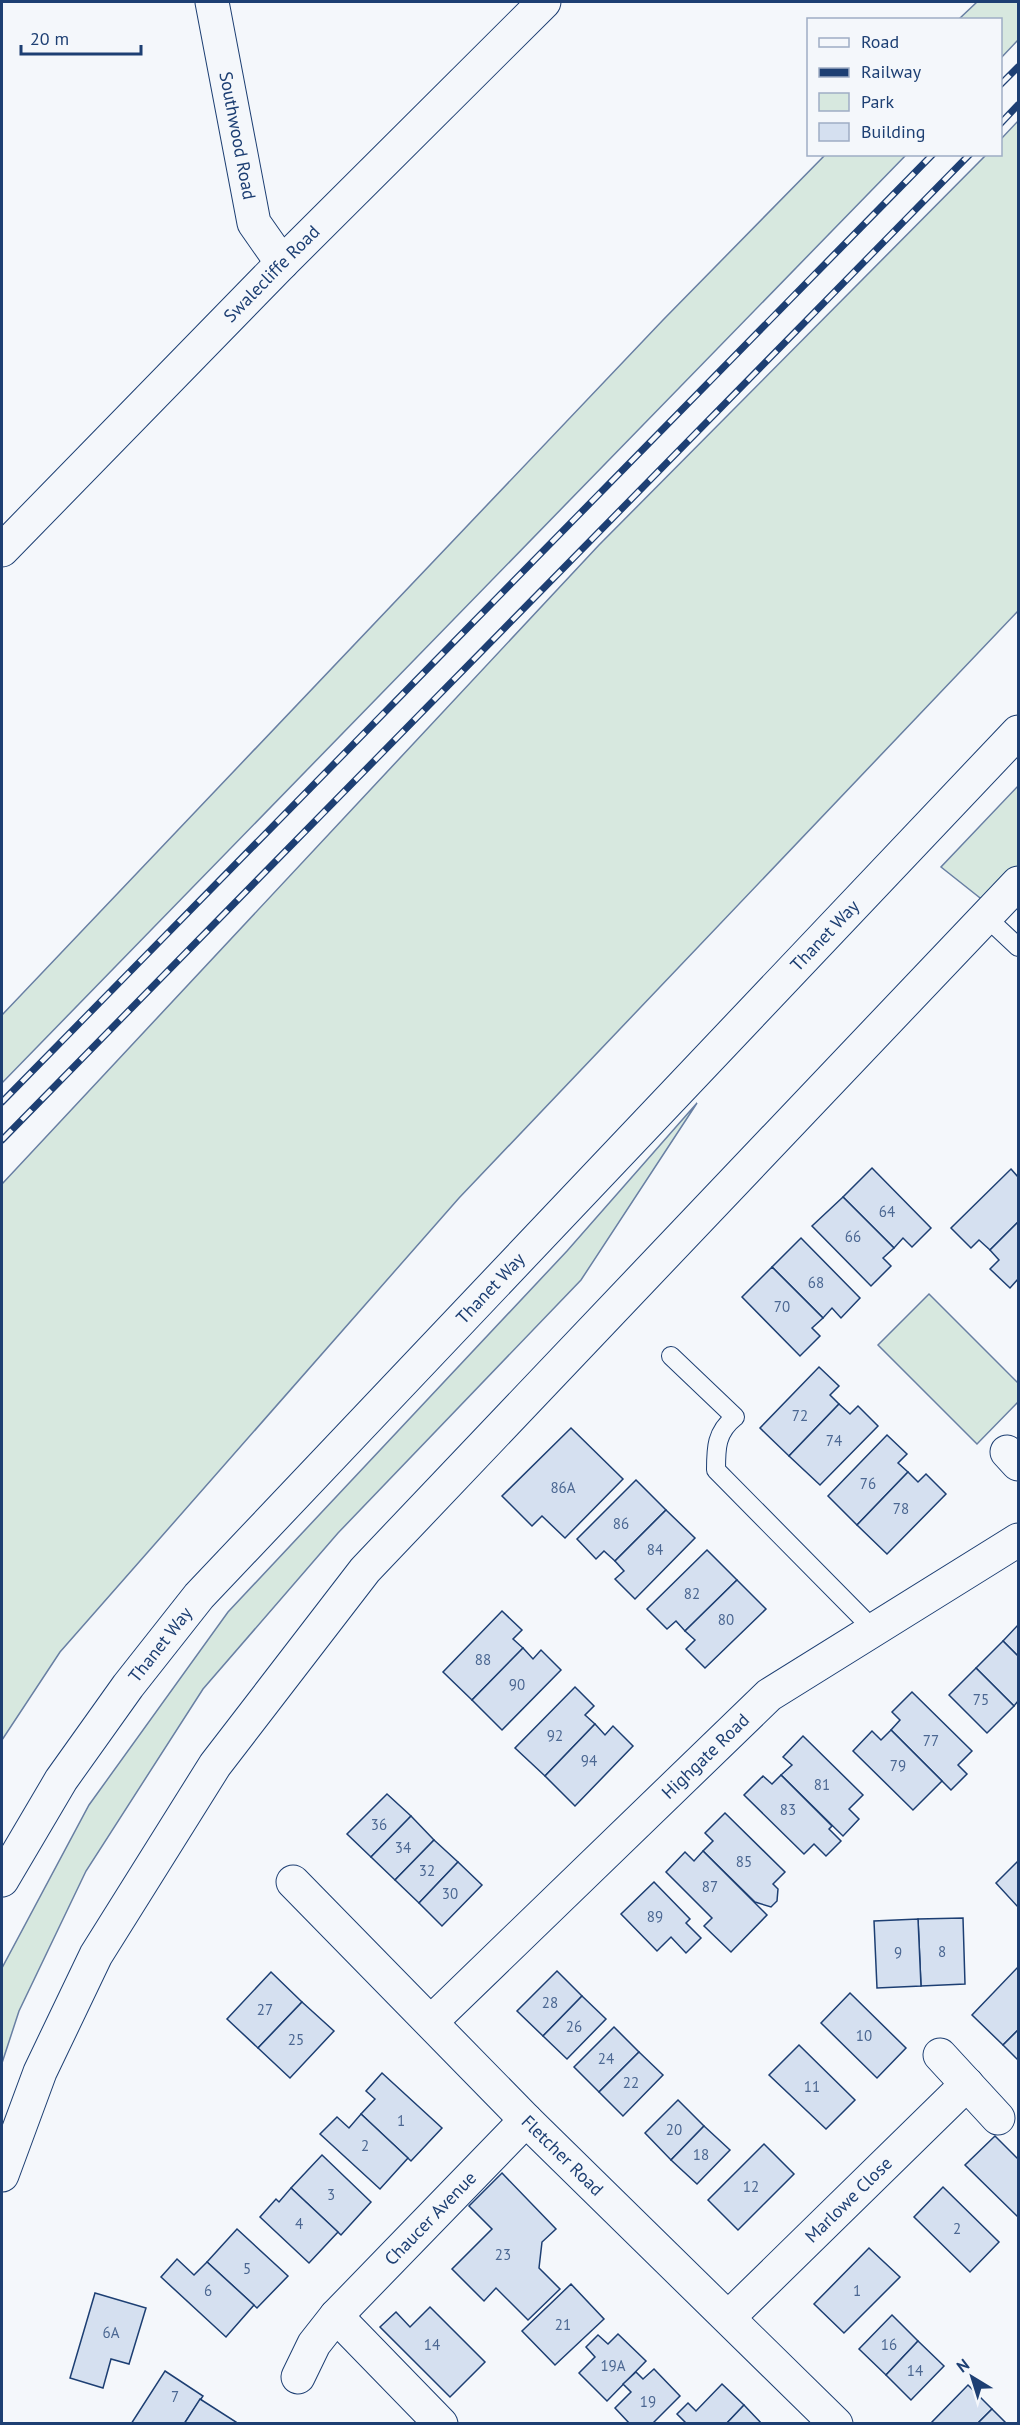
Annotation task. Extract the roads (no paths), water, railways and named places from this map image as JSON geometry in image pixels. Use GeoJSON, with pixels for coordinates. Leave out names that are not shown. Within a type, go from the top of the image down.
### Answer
{"type":"FeatureCollection","features":[{"type":"Feature","properties":{"kind":"street","name":"Southwood Road"},"geometry":{"type":"LineString","coordinates":[[212,2],[254,223],[282,263]]}},
{"type":"Feature","properties":{"kind":"street","name":"Swalecliffe Road"},"geometry":{"type":"LineString","coordinates":[[2,550],[282,263],[544,2]]}},
{"type":"Feature","properties":{"kind":"street","name":"Thanet Way"},"geometry":{"type":"LineString","coordinates":[[2,1880],[61,1780],[128,1686],[199,1596],[1018,732]]}},
{"type":"Feature","properties":{"kind":"street"},"geometry":{"type":"LineString","coordinates":[[2,2175],[40,2072],[96,1955],[215,1765],[364,1570],[1018,883]]}},
{"type":"Feature","properties":{"kind":"street","name":"Highgate Road"},"geometry":{"type":"LineString","coordinates":[[431,2022],[769,1695],[1018,1540]]}},
{"type":"Feature","properties":{"kind":"street","name":"Fletcher Road"},"geometry":{"type":"LineString","coordinates":[[293,1882],[526,2120],[730,2316],[836,2424]]}},
{"type":"Feature","properties":{"kind":"street"},"geometry":{"type":"LineString","coordinates":[[940,2055],[998,2118]]}},
{"type":"Feature","properties":{"kind":"street","name":"Marlowe Close"},"geometry":{"type":"LineString","coordinates":[[730,2316],[967,2084]]}},
{"type":"Feature","properties":{"kind":"street","name":"Chaucer Avenue"},"geometry":{"type":"LineString","coordinates":[[298,2377],[314,2344],[336,2316],[526,2120]]}},
{"type":"Feature","properties":{"kind":"street"},"geometry":{"type":"LineString","coordinates":[[336,2316],[441,2424]]}},
{"type":"Feature","properties":{"kind":"lane"},"geometry":{"type":"LineString","coordinates":[[986,917],[1018,947]]}},
{"type":"Feature","properties":{"kind":"lane"},"geometry":{"type":"LineString","coordinates":[[671,1356],[735,1417],[724,1426],[716,1442],[716,1470],[873,1629]]}},
{"type":"Feature","properties":{"kind":"railway"},"geometry":{"type":"LineString","coordinates":[[1002,83],[1018,67]]}},
{"type":"Feature","properties":{"kind":"railway"},"geometry":{"type":"LineString","coordinates":[[1002,122],[1018,105]]}},
{"type":"Feature","properties":{"kind":"railway"},"geometry":{"type":"LineString","coordinates":[[2,1102],[931,156]]}},
{"type":"Feature","properties":{"kind":"railway"},"geometry":{"type":"LineString","coordinates":[[2,1140],[968,156]]}}]}
